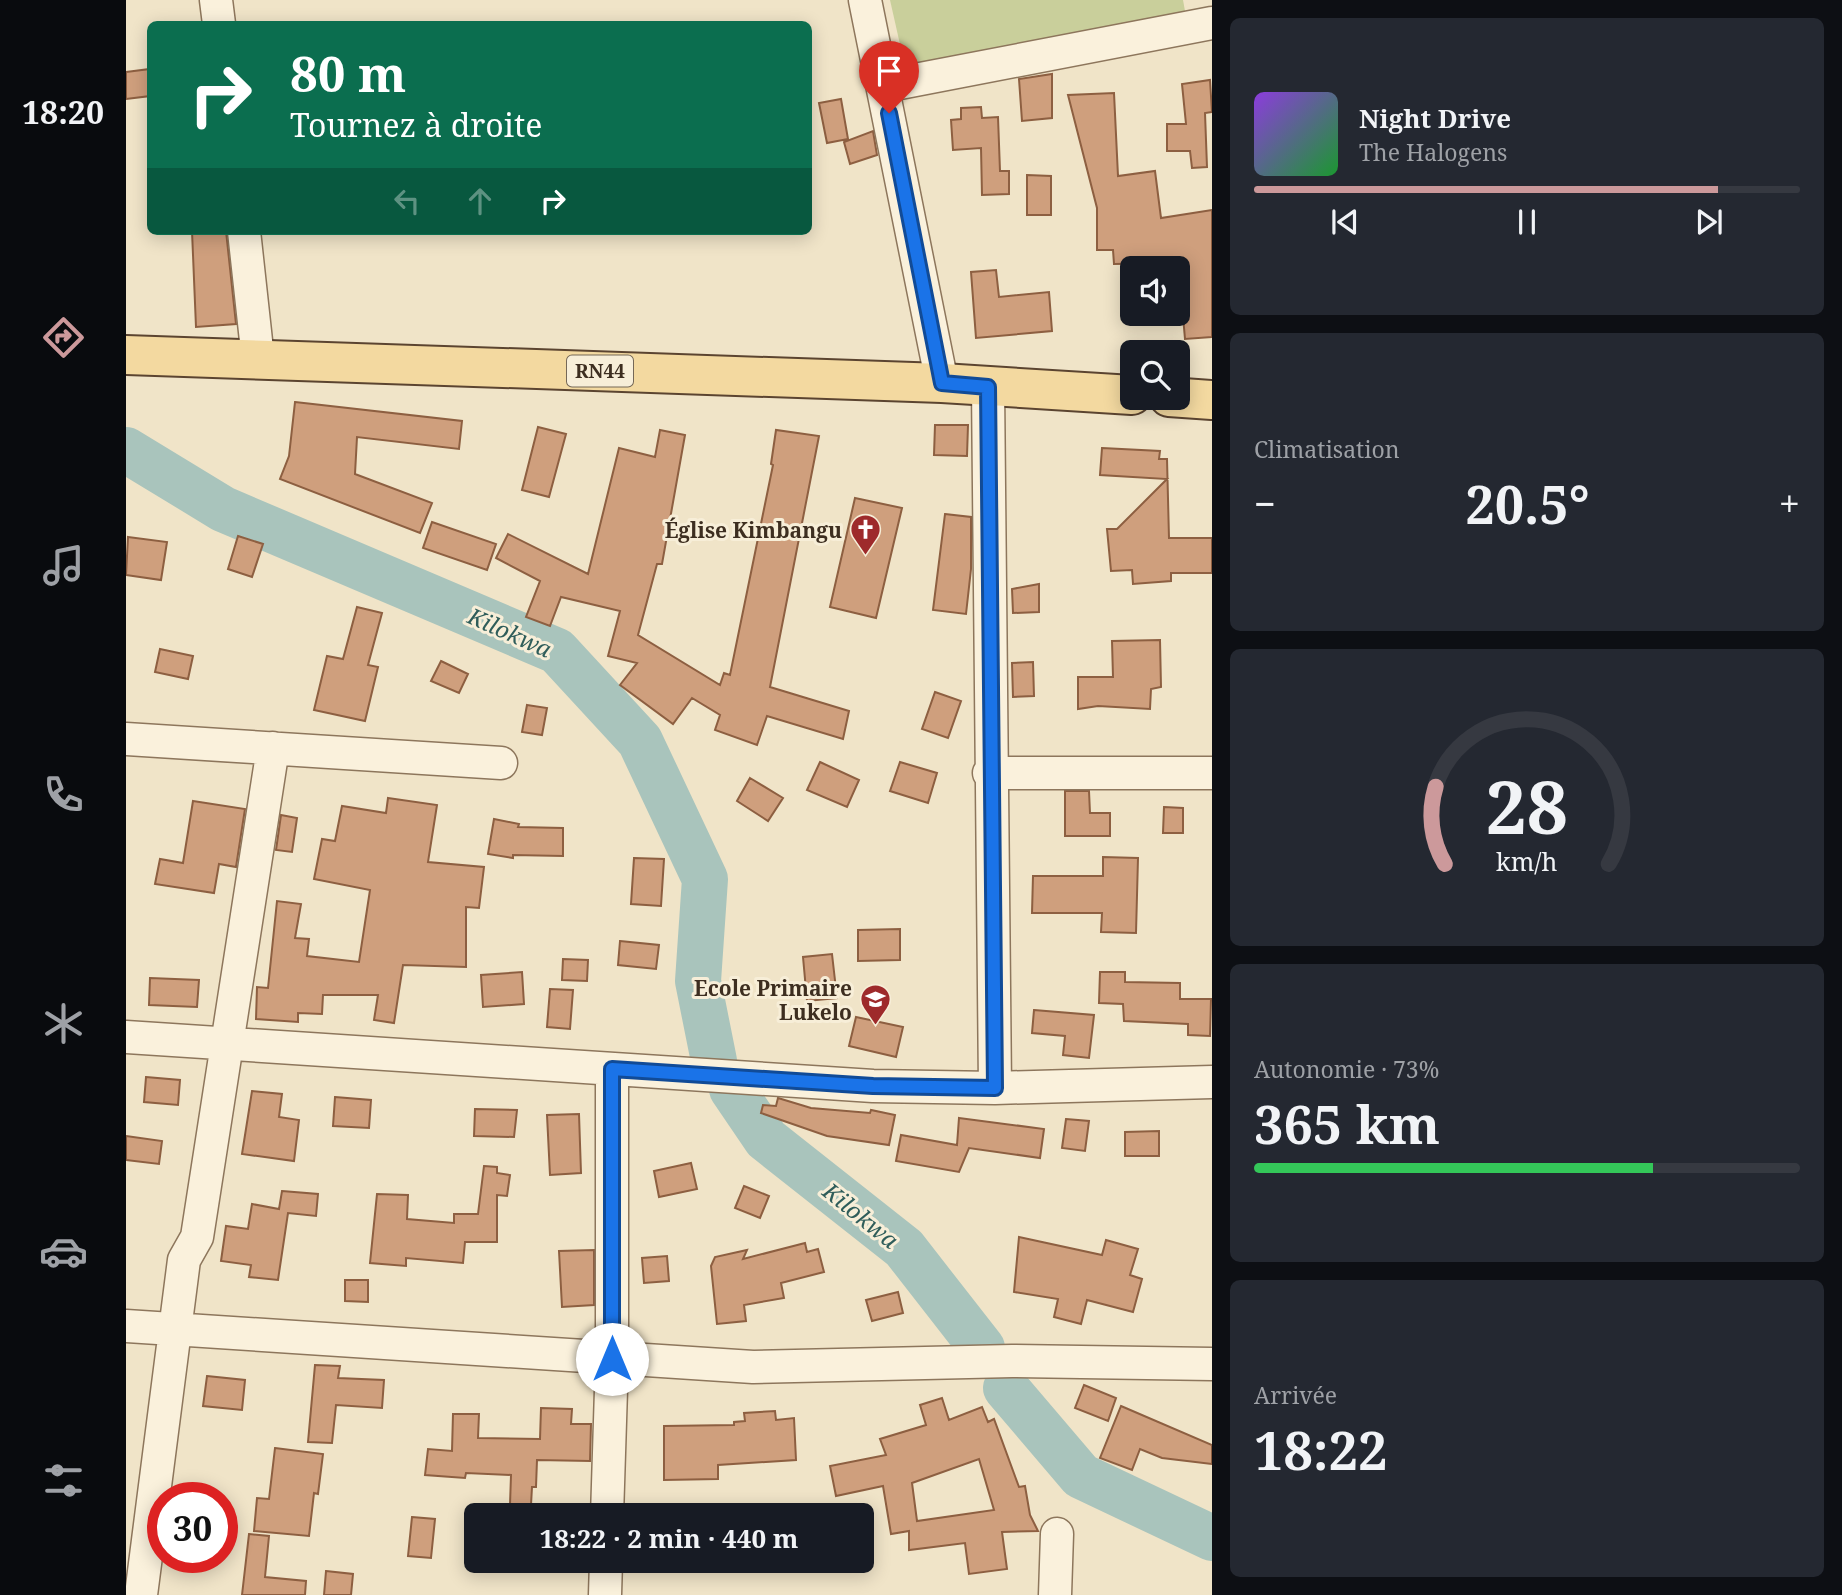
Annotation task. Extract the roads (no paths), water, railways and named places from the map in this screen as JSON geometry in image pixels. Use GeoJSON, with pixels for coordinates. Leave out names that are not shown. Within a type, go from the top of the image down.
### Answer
{"type":"FeatureCollection","features":[{"type":"Feature","properties":{"kind":"main road","name":"RN44"},"geometry":{"type":"LineString","coordinates":[[126,355],[942,383],[1120,394]]}},
{"type":"Feature","properties":{"kind":"main road"},"geometry":{"type":"LineString","coordinates":[[1190,398],[1212,400]]}},
{"type":"Feature","properties":{"kind":"street"},"geometry":{"type":"LineString","coordinates":[[216,0],[219,21]]}},
{"type":"Feature","properties":{"kind":"street"},"geometry":{"type":"LineString","coordinates":[[866,0],[942,383]]}},
{"type":"Feature","properties":{"kind":"street"},"geometry":{"type":"LineString","coordinates":[[884,86],[1212,23]]}},
{"type":"Feature","properties":{"kind":"street"},"geometry":{"type":"LineString","coordinates":[[244,235],[258,359]]}},
{"type":"Feature","properties":{"kind":"street"},"geometry":{"type":"LineString","coordinates":[[988,387],[989,773],[995,1088]]}},
{"type":"Feature","properties":{"kind":"street"},"geometry":{"type":"LineString","coordinates":[[126,739],[501,763]]}},
{"type":"Feature","properties":{"kind":"street"},"geometry":{"type":"LineString","coordinates":[[141,1595],[184,1260],[197,1237],[273,748]]}},
{"type":"Feature","properties":{"kind":"street"},"geometry":{"type":"LineString","coordinates":[[989,773],[1212,773]]}},
{"type":"Feature","properties":{"kind":"street"},"geometry":{"type":"LineString","coordinates":[[126,1037],[873,1086],[995,1088],[1212,1082]]}},
{"type":"Feature","properties":{"kind":"street"},"geometry":{"type":"LineString","coordinates":[[607,1503],[612,1359],[612,1069]]}},
{"type":"Feature","properties":{"kind":"street"},"geometry":{"type":"LineString","coordinates":[[126,1326],[753,1367],[1012,1361],[1212,1364]]}},
{"type":"Feature","properties":{"kind":"street"},"geometry":{"type":"LineString","coordinates":[[1055,1595],[1057,1534]]}},
{"type":"Feature","properties":{"kind":"street"},"geometry":{"type":"LineString","coordinates":[[604,1595],[605,1573]]}},
{"type":"Feature","properties":{"kind":"waterway","name":"Kilokwa"},"geometry":{"type":"LineString","coordinates":[[126,450],[223,509],[557,651],[640,741],[705,879],[698,981],[714,1061]]}},
{"type":"Feature","properties":{"kind":"waterway","name":"Kilokwa"},"geometry":{"type":"LineString","coordinates":[[732,1089],[766,1139],[904,1248],[982,1348]]}},
{"type":"Feature","properties":{"kind":"waterway","name":"Kilokwa"},"geometry":{"type":"LineString","coordinates":[[1006,1388],[1081,1476],[1212,1538]]}},
{"type":"Feature","properties":{"kind":"place","name":"Église Kimbangu"},"geometry":{"type":"Point","coordinates":[865,557]}},
{"type":"Feature","properties":{"kind":"place","name":"Ecole Primaire Lukelo"},"geometry":{"type":"Point","coordinates":[875,1027]}}]}
